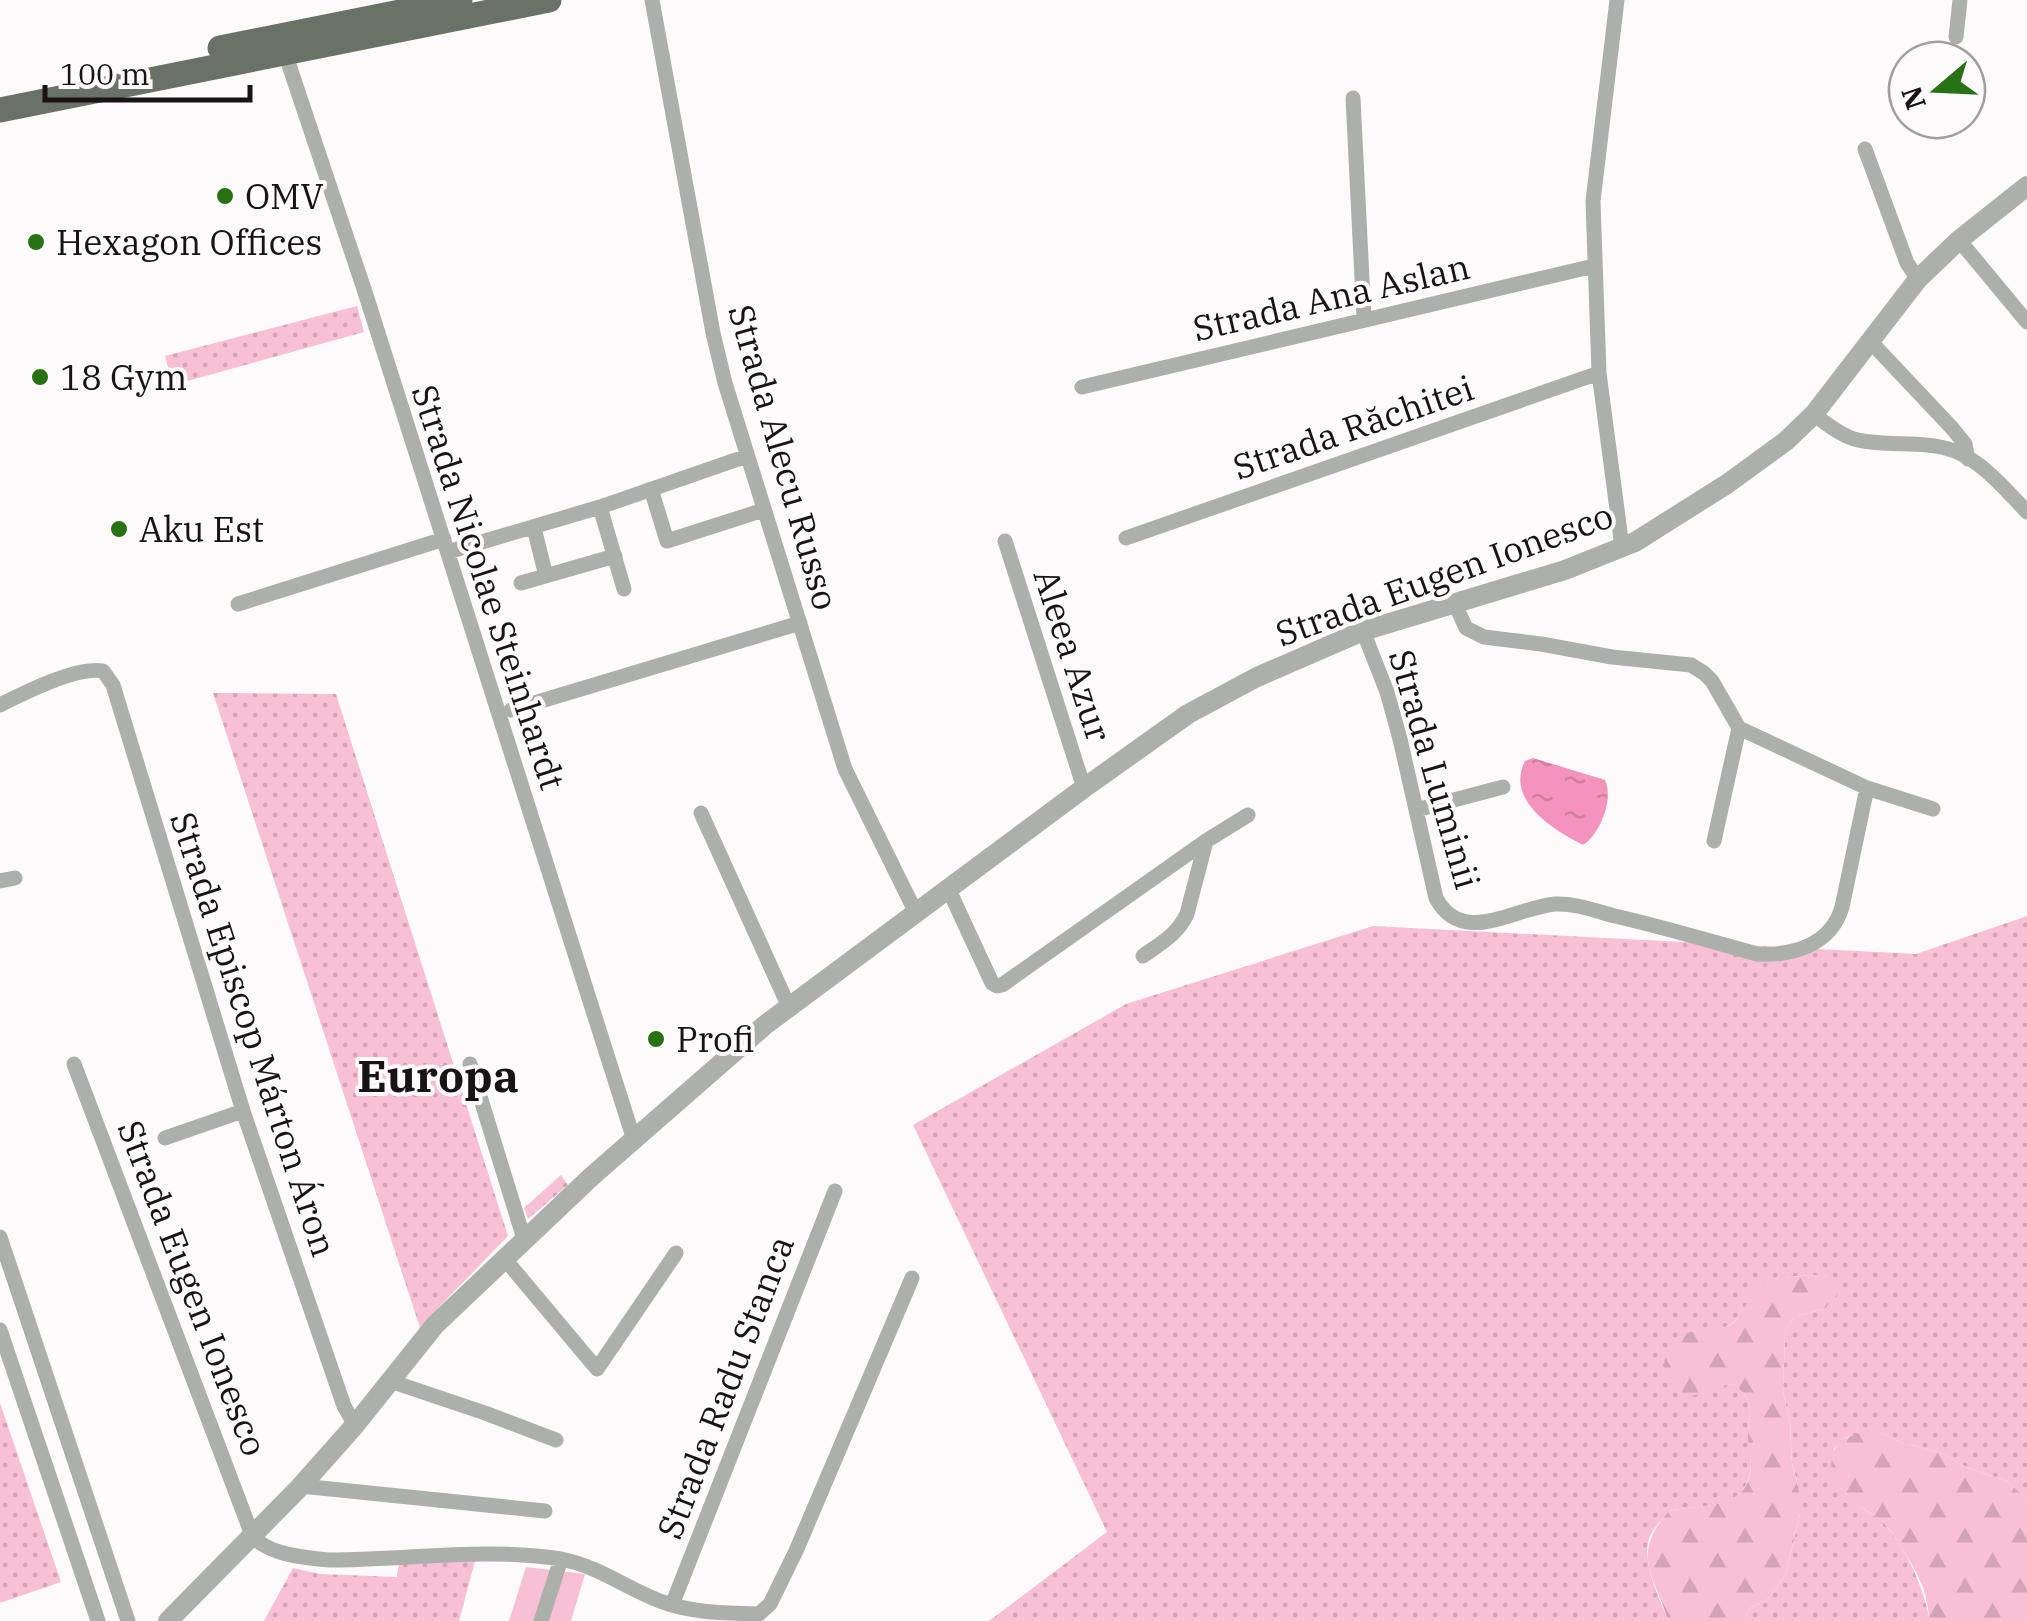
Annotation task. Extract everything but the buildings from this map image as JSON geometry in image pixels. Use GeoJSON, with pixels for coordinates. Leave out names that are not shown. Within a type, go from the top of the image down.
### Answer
{"type":"FeatureCollection","features":[{"type":"Feature","properties":{"kind":"main road"},"geometry":{"type":"LineString","coordinates":[[0,93],[416,4],[460,0]]}},
{"type":"Feature","properties":{"kind":"main road"},"geometry":{"type":"LineString","coordinates":[[0,110],[549,0]]}},
{"type":"Feature","properties":{"kind":"street","name":"Strada Alecu Russo"},"geometry":{"type":"LineString","coordinates":[[652,0],[713,334],[747,456],[845,769],[916,913]]}},
{"type":"Feature","properties":{"kind":"street"},"geometry":{"type":"LineString","coordinates":[[1618,0],[1593,201],[1599,373],[1622,547]]}},
{"type":"Feature","properties":{"kind":"street"},"geometry":{"type":"LineString","coordinates":[[1956,37],[1960,0]]}},
{"type":"Feature","properties":{"kind":"street","name":"Strada Nicolae Steinhardt"},"geometry":{"type":"LineString","coordinates":[[285,52],[634,1140]]}},
{"type":"Feature","properties":{"kind":"street"},"geometry":{"type":"LineString","coordinates":[[1353,98],[1364,319]]}},
{"type":"Feature","properties":{"kind":"street"},"geometry":{"type":"LineString","coordinates":[[1865,149],[1907,262],[1918,278]]}},
{"type":"Feature","properties":{"kind":"street","name":"Strada Eugen Ionesco"},"geometry":{"type":"LineString","coordinates":[[168,1621],[300,1486],[436,1326],[504,1258],[788,1007],[1196,709],[1257,676],[1363,631],[1565,570],[1622,547],[1752,467],[1814,414],[1918,278],[2027,186]]}},
{"type":"Feature","properties":{"kind":"street"},"geometry":{"type":"LineString","coordinates":[[1959,240],[2027,322]]}},
{"type":"Feature","properties":{"kind":"street","name":"Strada Ana Aslan"},"geometry":{"type":"LineString","coordinates":[[1082,387],[1594,266]]}},
{"type":"Feature","properties":{"kind":"street"},"geometry":{"type":"LineString","coordinates":[[1869,340],[1952,428],[1965,444],[1968,458]]}},
{"type":"Feature","properties":{"kind":"street","name":"Strada Răchitei"},"geometry":{"type":"LineString","coordinates":[[1126,538],[1599,373]]}},
{"type":"Feature","properties":{"kind":"street"},"geometry":{"type":"LineString","coordinates":[[1814,414],[1853,438],[1930,444],[1959,452],[2027,512]]}},
{"type":"Feature","properties":{"kind":"street"},"geometry":{"type":"LineString","coordinates":[[238,604],[446,545],[534,528],[747,456]]}},
{"type":"Feature","properties":{"kind":"street"},"geometry":{"type":"LineString","coordinates":[[651,489],[667,541],[764,510]]}},
{"type":"Feature","properties":{"kind":"street"},"geometry":{"type":"LineString","coordinates":[[600,507],[624,589]]}},
{"type":"Feature","properties":{"kind":"street"},"geometry":{"type":"LineString","coordinates":[[534,528],[546,576]]}},
{"type":"Feature","properties":{"kind":"street","name":"Aleea Azur"},"geometry":{"type":"LineString","coordinates":[[1005,540],[1084,788]]}},
{"type":"Feature","properties":{"kind":"street"},"geometry":{"type":"LineString","coordinates":[[521,583],[615,556]]}},
{"type":"Feature","properties":{"kind":"street","name":"Strada Luminii"},"geometry":{"type":"LineString","coordinates":[[1455,604],[1466,628],[1484,636],[1691,666],[1708,677],[1739,728]]}},
{"type":"Feature","properties":{"kind":"street"},"geometry":{"type":"LineString","coordinates":[[512,710],[800,624]]}},
{"type":"Feature","properties":{"kind":"street","name":"Strada Luminii"},"geometry":{"type":"LineString","coordinates":[[1363,631],[1387,692],[1436,898],[1446,914],[1460,922],[1480,922],[1531,908],[1566,904],[1757,954],[1807,948],[1825,936],[1838,919],[1867,788]]}},
{"type":"Feature","properties":{"kind":"street","name":"Strada Episcop Márton Áron"},"geometry":{"type":"LineString","coordinates":[[0,705],[93,669],[103,671],[113,685],[243,1111],[344,1406],[355,1425]]}},
{"type":"Feature","properties":{"kind":"street"},"geometry":{"type":"LineString","coordinates":[[1714,840],[1739,728],[1867,788],[1932,810]]}},
{"type":"Feature","properties":{"kind":"street"},"geometry":{"type":"LineString","coordinates":[[1416,810],[1503,787]]}},
{"type":"Feature","properties":{"kind":"street"},"geometry":{"type":"LineString","coordinates":[[700,813],[788,1007]]}},
{"type":"Feature","properties":{"kind":"street"},"geometry":{"type":"LineString","coordinates":[[948,888],[992,983],[1002,985],[1248,815]]}},
{"type":"Feature","properties":{"kind":"street"},"geometry":{"type":"LineString","coordinates":[[1142,956],[1170,938],[1182,924],[1206,841]]}},
{"type":"Feature","properties":{"kind":"street","name":"Strada Eugen Ionesco"},"geometry":{"type":"LineString","coordinates":[[74,1064],[252,1535]]}},
{"type":"Feature","properties":{"kind":"street"},"geometry":{"type":"LineString","coordinates":[[470,1064],[524,1239]]}},
{"type":"Feature","properties":{"kind":"street"},"geometry":{"type":"LineString","coordinates":[[166,1138],[243,1111]]}},
{"type":"Feature","properties":{"kind":"street","name":"Strada Radu Stanca"},"geometry":{"type":"LineString","coordinates":[[672,1605],[835,1191]]}},
{"type":"Feature","properties":{"kind":"street"},"geometry":{"type":"LineString","coordinates":[[0,1237],[128,1621]]}},
{"type":"Feature","properties":{"kind":"street"},"geometry":{"type":"LineString","coordinates":[[504,1258],[597,1369],[676,1253]]}},
{"type":"Feature","properties":{"kind":"street"},"geometry":{"type":"LineString","coordinates":[[252,1535],[265,1546],[326,1560],[496,1554],[560,1560],[602,1572],[672,1605],[759,1617],[770,1604],[796,1551],[912,1278]]}},
{"type":"Feature","properties":{"kind":"street"},"geometry":{"type":"LineString","coordinates":[[0,1330],[98,1621]]}},
{"type":"Feature","properties":{"kind":"street"},"geometry":{"type":"LineString","coordinates":[[390,1382],[556,1440]]}},
{"type":"Feature","properties":{"kind":"street","name":"Strada Eugen Ionesco"},"geometry":{"type":"LineString","coordinates":[[300,1486],[545,1511]]}},
{"type":"Feature","properties":{"kind":"street"},"geometry":{"type":"LineString","coordinates":[[541,1621],[560,1560]]}},
{"type":"Feature","properties":{"kind":"green space"},"geometry":{"type":"Polygon","coordinates":[[[357,306],[364,332],[173,385],[165,356],[357,306]]]}},
{"type":"Feature","properties":{"kind":"green space"},"geometry":{"type":"Polygon","coordinates":[[[213,693],[336,694],[508,1236],[421,1331],[213,693]]]}},
{"type":"Feature","properties":{"kind":"green space"},"geometry":{"type":"Polygon","coordinates":[[[2027,916],[2027,1499],[2007,1481],[1881,1433],[1850,1436],[1834,1449],[1853,1500],[1884,1523],[1907,1557],[1930,1621],[1747,1621],[1750,1608],[1768,1599],[1786,1574],[1800,1514],[1783,1392],[1785,1332],[1794,1317],[1824,1309],[1828,1277],[1811,1276],[1768,1283],[1754,1293],[1735,1321],[1720,1329],[1687,1334],[1672,1346],[1665,1359],[1703,1393],[1733,1384],[1746,1397],[1750,1407],[1751,1465],[1748,1481],[1732,1499],[1669,1511],[1650,1536],[1649,1568],[1668,1621],[989,1621],[1107,1532],[913,1125],[1126,1004],[1373,926],[1916,954],[2027,916]]]}},
{"type":"Feature","properties":{"kind":"green space"},"geometry":{"type":"Polygon","coordinates":[[[561,1175],[568,1185],[528,1219],[524,1208],[561,1175]]]}},
{"type":"Feature","properties":{"kind":"green space"},"geometry":{"type":"Polygon","coordinates":[[[1818,1275],[1837,1283],[1838,1294],[1824,1309],[1794,1317],[1785,1332],[1783,1392],[1800,1494],[1800,1514],[1786,1574],[1768,1599],[1750,1608],[1747,1621],[1668,1621],[1649,1565],[1650,1540],[1657,1526],[1669,1511],[1732,1499],[1742,1491],[1751,1465],[1750,1406],[1746,1396],[1733,1384],[1700,1394],[1682,1392],[1671,1385],[1665,1373],[1666,1356],[1684,1334],[1735,1322],[1754,1291],[1763,1284],[1818,1275]]]}},
{"type":"Feature","properties":{"kind":"green space"},"geometry":{"type":"Polygon","coordinates":[[[0,1403],[61,1582],[0,1603],[0,1403]]]}},
{"type":"Feature","properties":{"kind":"green space"},"geometry":{"type":"Polygon","coordinates":[[[1870,1432],[1941,1453],[1968,1468],[2007,1481],[2027,1499],[2027,1621],[1930,1621],[1921,1583],[1898,1542],[1879,1519],[1839,1490],[1832,1476],[1833,1454],[1840,1440],[1870,1432]]]}},
{"type":"Feature","properties":{"kind":"green space"},"geometry":{"type":"Polygon","coordinates":[[[475,1561],[459,1621],[264,1621],[293,1568],[320,1574],[397,1577],[399,1563],[475,1561]]]}},
{"type":"Feature","properties":{"kind":"green space"},"geometry":{"type":"Polygon","coordinates":[[[526,1567],[585,1574],[571,1621],[509,1621],[526,1567]]]}},
{"type":"Feature","properties":{"kind":"water"},"geometry":{"type":"Polygon","coordinates":[[[1533,758],[1605,780],[1608,797],[1604,816],[1583,845],[1546,822],[1527,801],[1521,775],[1525,761],[1533,758]]]}},
{"type":"Feature","properties":{"kind":"place","name":"OMV"},"geometry":{"type":"Point","coordinates":[225,196]}},
{"type":"Feature","properties":{"kind":"place","name":"Hexagon Offices"},"geometry":{"type":"Point","coordinates":[36,242]}},
{"type":"Feature","properties":{"kind":"place","name":"18 Gym"},"geometry":{"type":"Point","coordinates":[40,377]}},
{"type":"Feature","properties":{"kind":"place","name":"Aku Est"},"geometry":{"type":"Point","coordinates":[119,529]}},
{"type":"Feature","properties":{"kind":"place","name":"Profi"},"geometry":{"type":"Point","coordinates":[656,1039]}},
{"type":"Feature","properties":{"kind":"district","name":"Europa"},"geometry":{"type":"Point","coordinates":[438,1075]}}]}
